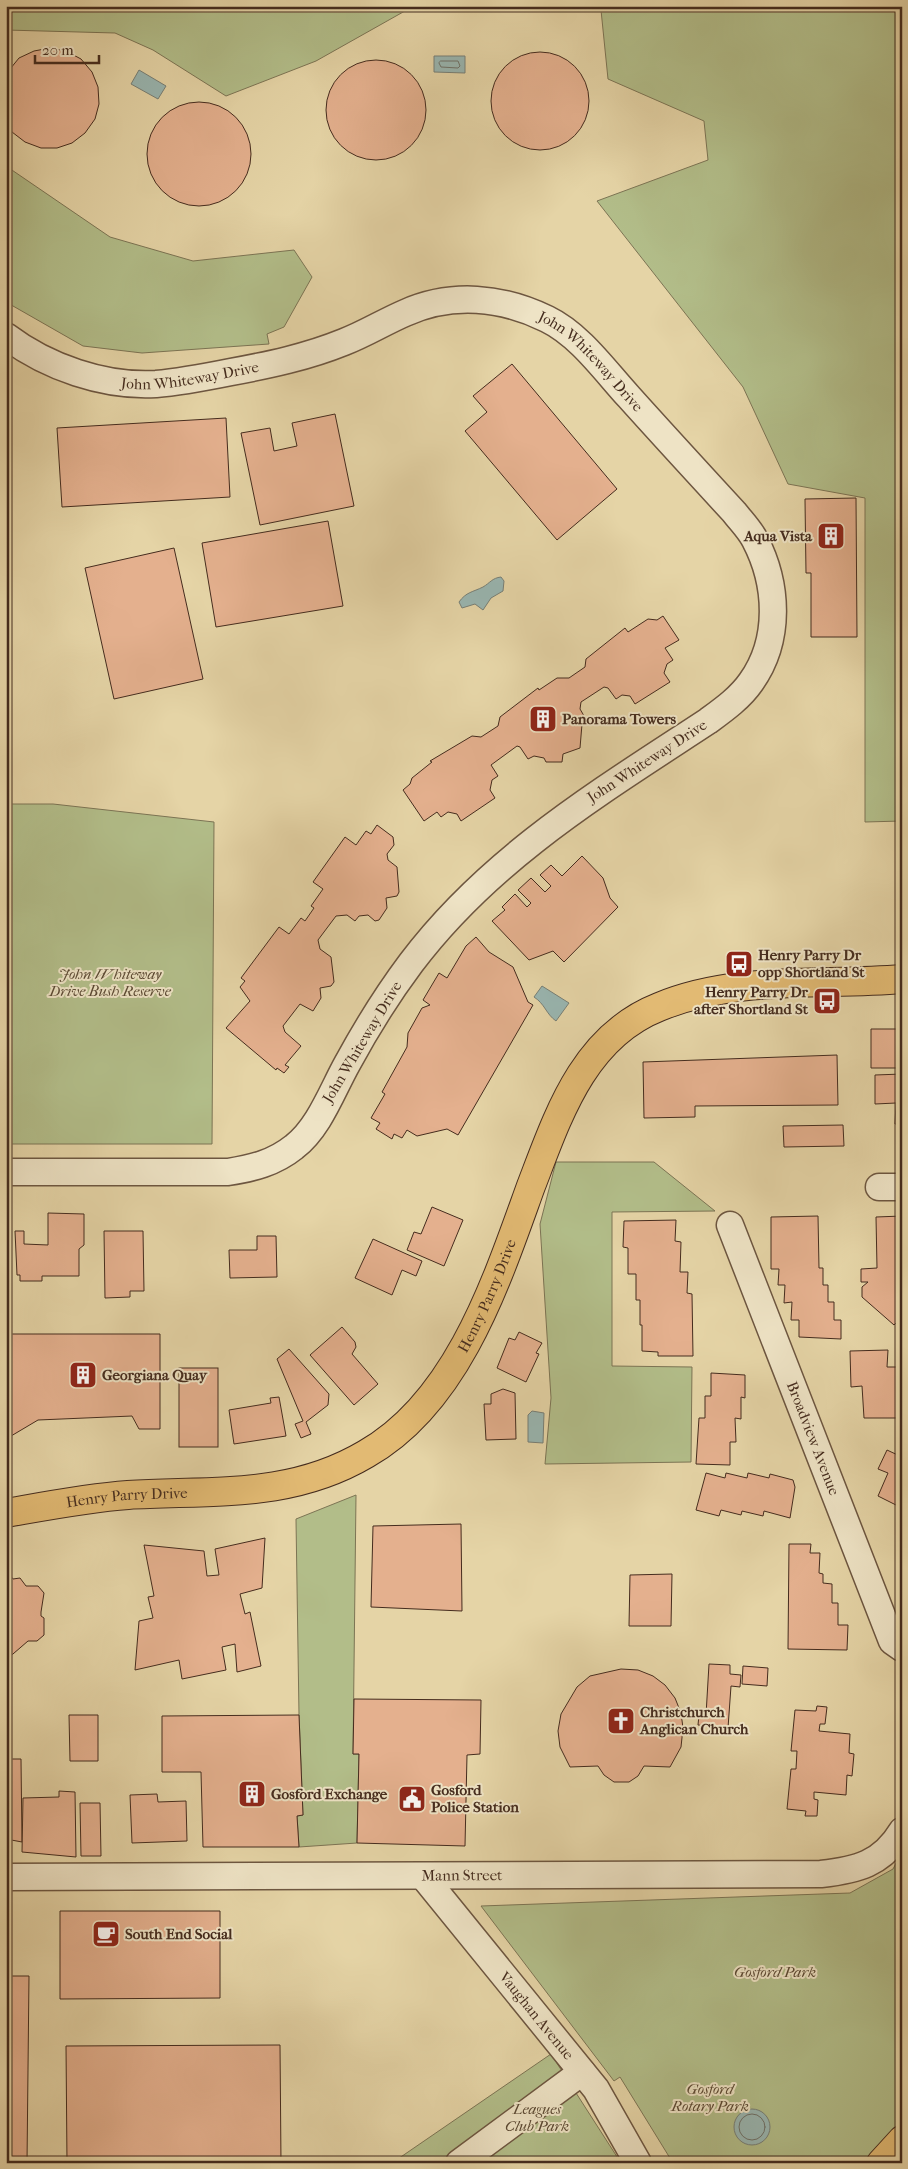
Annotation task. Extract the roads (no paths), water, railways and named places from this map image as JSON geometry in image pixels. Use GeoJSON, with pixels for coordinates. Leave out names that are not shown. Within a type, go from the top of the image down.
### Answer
{"type":"FeatureCollection","features":[{"type":"Feature","properties":{"kind":"main road","name":"Henry Parry Drive"},"geometry":{"type":"LineString","coordinates":[[6,1513],[124,1496],[217,1493],[272,1488],[324,1474],[370,1453],[411,1421],[427,1402],[456,1360],[496,1277],[562,1107],[589,1062],[620,1028],[637,1016],[659,1007],[709,992],[767,985],[895,981]]}},
{"type":"Feature","properties":{"kind":"main road"},"geometry":{"type":"LineString","coordinates":[[881,2163],[902,2140]]}},
{"type":"Feature","properties":{"kind":"street","name":"John Whiteway Drive"},"geometry":{"type":"LineString","coordinates":[[6,336],[43,360],[72,370],[127,383],[154,384],[269,365],[307,356],[344,342],[406,312],[438,302],[474,298],[511,304],[549,320],[580,344],[734,512],[754,538],[768,567],[773,599],[772,630],[764,660],[750,683],[727,707],[708,721],[572,810],[525,846],[485,879],[450,914],[411,963],[378,1011],[312,1126],[296,1146],[274,1160],[252,1168],[228,1172],[6,1172]]}},
{"type":"Feature","properties":{"kind":"street","name":"Broadview Avenue"},"geometry":{"type":"LineString","coordinates":[[730,1225],[892,1641],[902,1648]]}},
{"type":"Feature","properties":{"kind":"street","name":"Mann Street"},"geometry":{"type":"LineString","coordinates":[[6,1877],[821,1874],[849,1870],[875,1860],[888,1851],[902,1831]]}},
{"type":"Feature","properties":{"kind":"street","name":"Vaughan Avenue"},"geometry":{"type":"LineString","coordinates":[[424,1876],[443,1903],[596,2089],[638,2163]]}},
{"type":"Feature","properties":{"kind":"street"},"geometry":{"type":"LineString","coordinates":[[459,2163],[582,2072]]}},
{"type":"Feature","properties":{"kind":"water"},"geometry":{"type":"Polygon","coordinates":[[[434,56],[465,56],[465,73],[434,72],[434,56]]]}},
{"type":"Feature","properties":{"kind":"water"},"geometry":{"type":"Polygon","coordinates":[[[139,70],[166,86],[158,99],[131,84],[139,70]]]}},
{"type":"Feature","properties":{"kind":"water"},"geometry":{"type":"Polygon","coordinates":[[[501,577],[504,581],[503,591],[491,598],[483,610],[475,604],[462,608],[459,602],[464,596],[501,577]]]}},
{"type":"Feature","properties":{"kind":"water"},"geometry":{"type":"Polygon","coordinates":[[[542,986],[569,1003],[556,1021],[534,997],[542,986]]]}},
{"type":"Feature","properties":{"kind":"water"},"geometry":{"type":"Polygon","coordinates":[[[532,1411],[544,1413],[543,1443],[528,1442],[528,1415],[532,1411]]]}},
{"type":"Feature","properties":{"kind":"water"},"geometry":{"type":"Polygon","coordinates":[[[752,2109],[759,2110],[765,2114],[769,2120],[769,2134],[765,2140],[759,2144],[752,2145],[745,2144],[739,2140],[735,2134],[734,2127],[735,2120],[739,2114],[745,2110],[752,2109]]]}},
{"type":"Feature","properties":{"kind":"place","name":"Aqua Vista"},"geometry":{"type":"Point","coordinates":[831,536]}},
{"type":"Feature","properties":{"kind":"place","name":"Panorama Towers"},"geometry":{"type":"Point","coordinates":[543,719]}},
{"type":"Feature","properties":{"kind":"place","name":"Henry Parry Dr opp Shortland St"},"geometry":{"type":"Point","coordinates":[739,964]}},
{"type":"Feature","properties":{"kind":"place","name":"Henry Parry Dr after Shortland St"},"geometry":{"type":"Point","coordinates":[827,1001]}},
{"type":"Feature","properties":{"kind":"place","name":"Georgiana Quay"},"geometry":{"type":"Point","coordinates":[83,1375]}},
{"type":"Feature","properties":{"kind":"place","name":"Christchurch Anglican Church"},"geometry":{"type":"Point","coordinates":[621,1721]}},
{"type":"Feature","properties":{"kind":"place","name":"Gosford Exchange"},"geometry":{"type":"Point","coordinates":[252,1794]}},
{"type":"Feature","properties":{"kind":"place","name":"Gosford Police Station"},"geometry":{"type":"Point","coordinates":[412,1799]}},
{"type":"Feature","properties":{"kind":"place","name":"South End Social"},"geometry":{"type":"Point","coordinates":[106,1934]}},
{"type":"Feature","properties":{"kind":"park label","name":"John Whiteway Drive Bush Reserve"},"geometry":{"type":"Point","coordinates":[110,982]}},
{"type":"Feature","properties":{"kind":"park label","name":"Gosford Park"},"geometry":{"type":"Point","coordinates":[775,1972]}},
{"type":"Feature","properties":{"kind":"park label","name":"Gosford Rotary Park"},"geometry":{"type":"Point","coordinates":[710,2098]}},
{"type":"Feature","properties":{"kind":"park label","name":"Leagues Club Park"},"geometry":{"type":"Point","coordinates":[537,2118]}}]}
